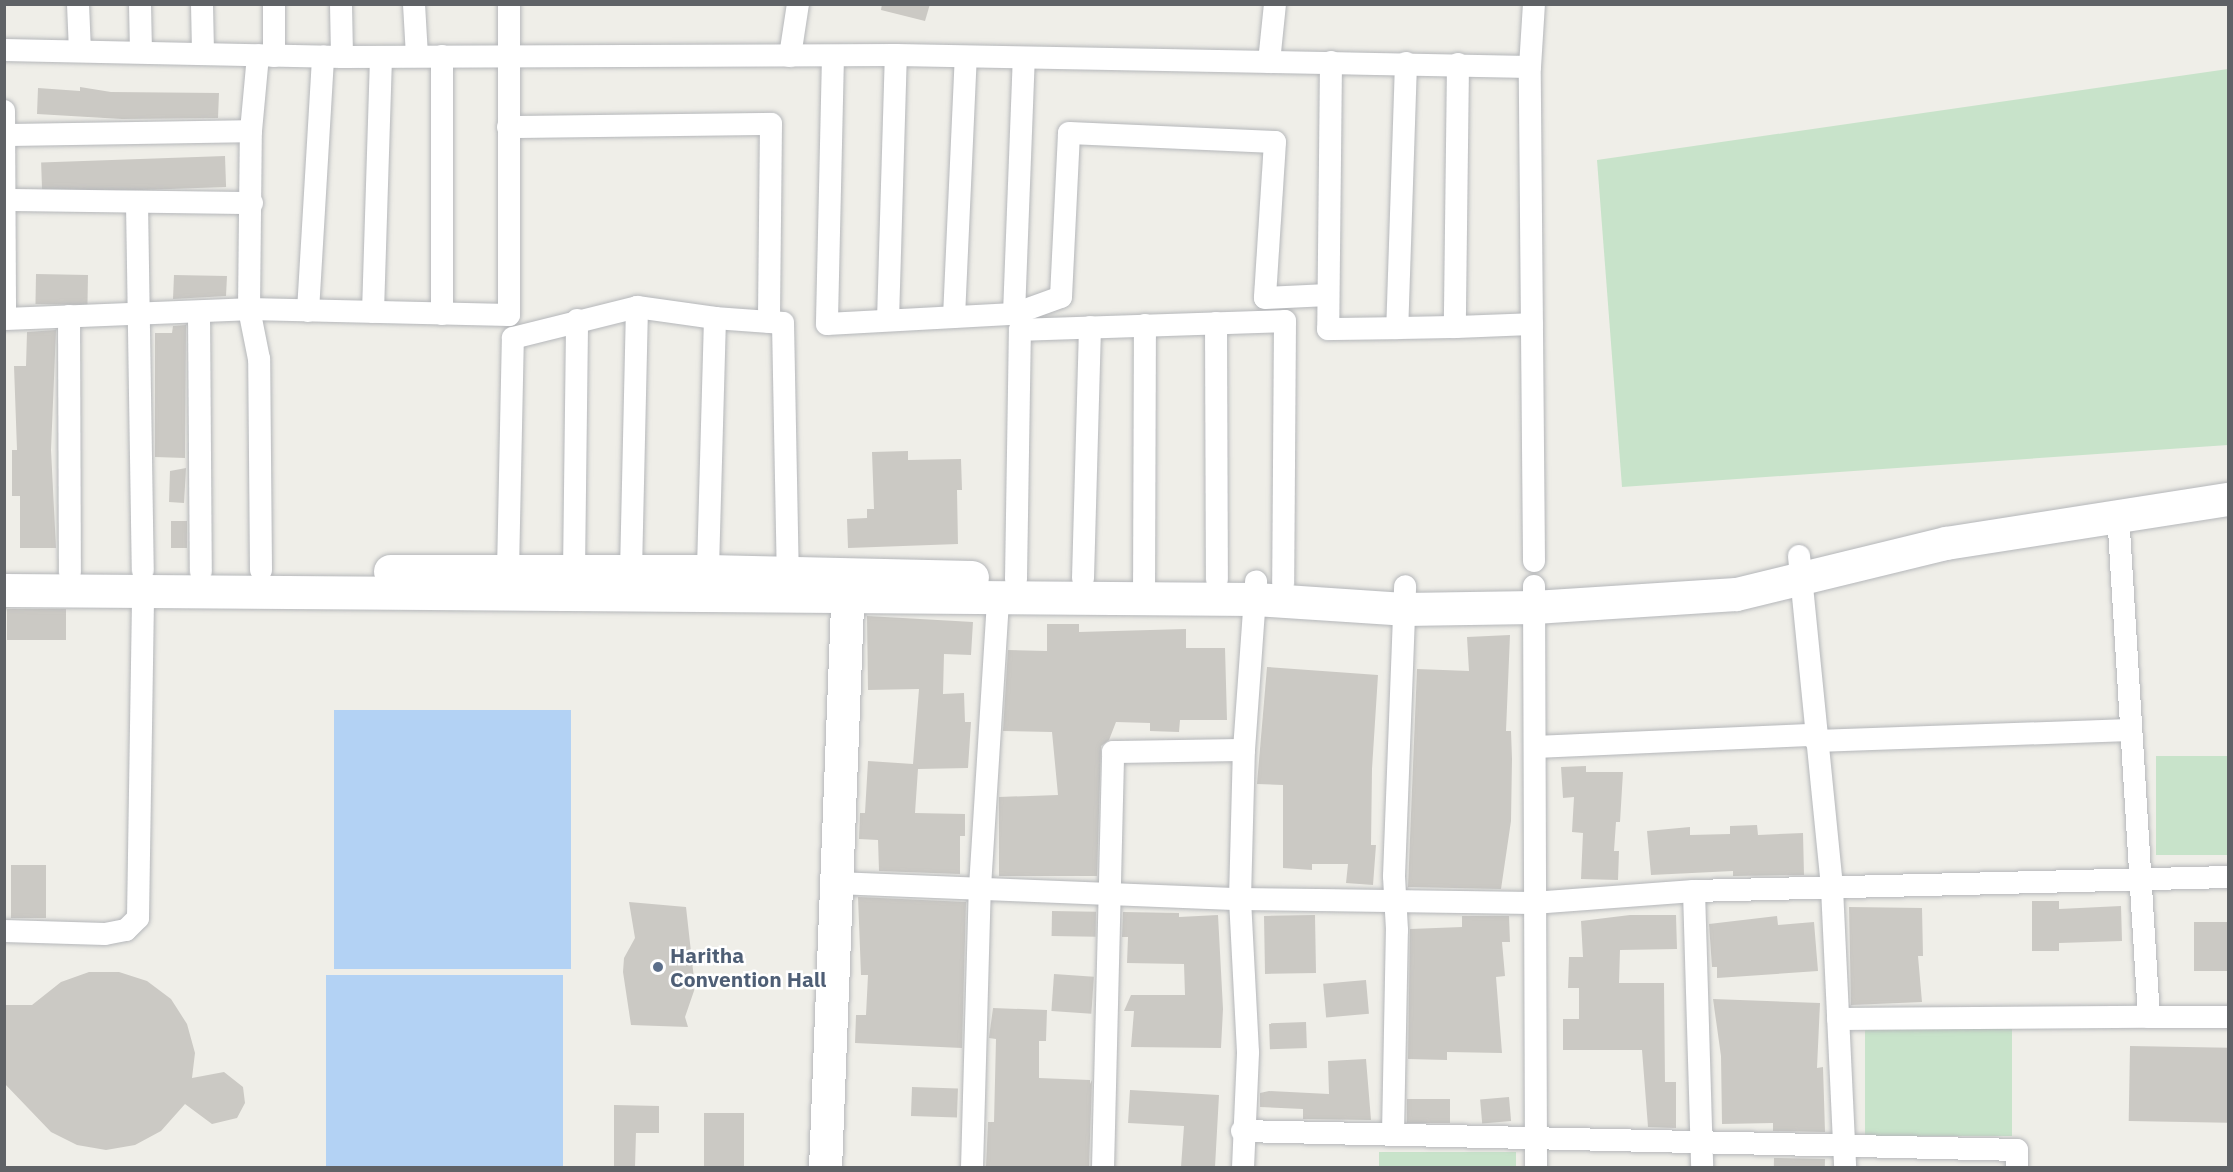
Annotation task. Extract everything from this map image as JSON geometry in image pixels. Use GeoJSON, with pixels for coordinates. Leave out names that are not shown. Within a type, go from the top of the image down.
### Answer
{"type":"FeatureCollection","features":[{"type":"Feature","properties":{"kind":"street"},"geometry":{"type":"LineString","coordinates":[[78,4],[80,51]]}},
{"type":"Feature","properties":{"kind":"street"},"geometry":{"type":"LineString","coordinates":[[140,4],[141,52]]}},
{"type":"Feature","properties":{"kind":"street"},"geometry":{"type":"LineString","coordinates":[[202,4],[203,53]]}},
{"type":"Feature","properties":{"kind":"street"},"geometry":{"type":"LineString","coordinates":[[261,570],[259,358],[249,309],[252,203],[251,131],[266,56],[273,4]]}},
{"type":"Feature","properties":{"kind":"street"},"geometry":{"type":"LineString","coordinates":[[308,311],[332,57],[341,4]]}},
{"type":"Feature","properties":{"kind":"street"},"geometry":{"type":"LineString","coordinates":[[414,4],[417,56]]}},
{"type":"Feature","properties":{"kind":"street"},"geometry":{"type":"LineString","coordinates":[[4,111],[4,318],[249,309],[509,315],[509,4]]}},
{"type":"Feature","properties":{"kind":"street"},"geometry":{"type":"LineString","coordinates":[[790,56],[798,4]]}},
{"type":"Feature","properties":{"kind":"street"},"geometry":{"type":"LineString","coordinates":[[1269,62],[1275,4]]}},
{"type":"Feature","properties":{"kind":"street"},"geometry":{"type":"LineString","coordinates":[[1534,4],[1530,67],[1536,1167]]}},
{"type":"Feature","properties":{"kind":"street"},"geometry":{"type":"LineString","coordinates":[[4,50],[332,57],[508,54],[896,55],[1530,67]]}},
{"type":"Feature","properties":{"kind":"street"},"geometry":{"type":"LineString","coordinates":[[888,321],[896,55]]}},
{"type":"Feature","properties":{"kind":"street"},"geometry":{"type":"LineString","coordinates":[[442,56],[442,314]]}},
{"type":"Feature","properties":{"kind":"street"},"geometry":{"type":"LineString","coordinates":[[833,56],[827,324],[1014,314],[1061,297],[1069,133],[1275,142],[1264,298],[1328,295]]}},
{"type":"Feature","properties":{"kind":"street"},"geometry":{"type":"LineString","coordinates":[[374,312],[381,57]]}},
{"type":"Feature","properties":{"kind":"street"},"geometry":{"type":"LineString","coordinates":[[954,317],[966,57]]}},
{"type":"Feature","properties":{"kind":"street"},"geometry":{"type":"LineString","coordinates":[[1014,314],[1024,58]]}},
{"type":"Feature","properties":{"kind":"street"},"geometry":{"type":"LineString","coordinates":[[1331,63],[1328,329],[1532,324]]}},
{"type":"Feature","properties":{"kind":"street"},"geometry":{"type":"LineString","coordinates":[[1397,328],[1406,63]]}},
{"type":"Feature","properties":{"kind":"street"},"geometry":{"type":"LineString","coordinates":[[1455,327],[1458,64]]}},
{"type":"Feature","properties":{"kind":"street"},"geometry":{"type":"LineString","coordinates":[[508,127],[771,124],[769,322]]}},
{"type":"Feature","properties":{"kind":"street"},"geometry":{"type":"LineString","coordinates":[[5,135],[251,131]]}},
{"type":"Feature","properties":{"kind":"street"},"geometry":{"type":"LineString","coordinates":[[5,200],[252,203]]}},
{"type":"Feature","properties":{"kind":"street"},"geometry":{"type":"LineString","coordinates":[[4,932],[105,934],[126,930],[138,918],[143,580],[137,203]]}},
{"type":"Feature","properties":{"kind":"street"},"geometry":{"type":"LineString","coordinates":[[508,571],[513,338],[637,307],[715,318],[783,324],[788,574]]}},
{"type":"Feature","properties":{"kind":"street"},"geometry":{"type":"LineString","coordinates":[[631,571],[637,307]]}},
{"type":"Feature","properties":{"kind":"street"},"geometry":{"type":"LineString","coordinates":[[199,312],[201,571]]}},
{"type":"Feature","properties":{"kind":"street"},"geometry":{"type":"LineString","coordinates":[[69,316],[70,572]]}},
{"type":"Feature","properties":{"kind":"street"},"geometry":{"type":"LineString","coordinates":[[708,571],[715,318]]}},
{"type":"Feature","properties":{"kind":"street"},"geometry":{"type":"LineString","coordinates":[[574,572],[578,320]]}},
{"type":"Feature","properties":{"kind":"street"},"geometry":{"type":"LineString","coordinates":[[972,1167],[980,888],[1007,589],[1020,330],[1286,321],[1265,588],[1244,750],[1240,899],[1248,1052],[1242,1131],[1243,1167]]}},
{"type":"Feature","properties":{"kind":"street"},"geometry":{"type":"LineString","coordinates":[[1216,323],[1217,579]]}},
{"type":"Feature","properties":{"kind":"street"},"geometry":{"type":"LineString","coordinates":[[1144,589],[1145,325]]}},
{"type":"Feature","properties":{"kind":"street"},"geometry":{"type":"LineString","coordinates":[[1083,578],[1089,327]]}},
{"type":"Feature","properties":{"kind":"street"},"geometry":{"type":"LineString","coordinates":[[4,590],[143,580],[1007,589],[1265,588],[1405,598],[1534,585],[1571,594],[1653,589],[1736,594],[1801,566],[1959,531],[2055,502],[2229,481]]}},
{"type":"Feature","properties":{"kind":"street"},"geometry":{"type":"LineString","coordinates":[[1959,531],[2229,499]]}},
{"type":"Feature","properties":{"kind":"street"},"geometry":{"type":"LineString","coordinates":[[2118,513],[2149,1017]]}},
{"type":"Feature","properties":{"kind":"street"},"geometry":{"type":"LineString","coordinates":[[1801,566],[1832,888],[1845,1157]]}},
{"type":"Feature","properties":{"kind":"street"},"geometry":{"type":"LineString","coordinates":[[4,572],[70,572],[143,580],[201,571],[261,570],[708,571],[788,574],[847,587]]}},
{"type":"Feature","properties":{"kind":"street"},"geometry":{"type":"LineString","coordinates":[[1007,589],[1083,578],[1144,589],[1217,579],[1265,588]]}},
{"type":"Feature","properties":{"kind":"street"},"geometry":{"type":"LineString","coordinates":[[825,1167],[847,587]]}},
{"type":"Feature","properties":{"kind":"street"},"geometry":{"type":"LineString","coordinates":[[1393,1134],[1395,899],[1405,598]]}},
{"type":"Feature","properties":{"kind":"street"},"geometry":{"type":"LineString","coordinates":[[1535,747],[2130,730]]}},
{"type":"Feature","properties":{"kind":"street"},"geometry":{"type":"LineString","coordinates":[[1103,1167],[1113,752],[1244,750]]}},
{"type":"Feature","properties":{"kind":"street"},"geometry":{"type":"LineString","coordinates":[[836,883],[1110,891],[1240,899],[1395,899],[1533,903],[1694,891],[2229,877]]}},
{"type":"Feature","properties":{"kind":"street"},"geometry":{"type":"LineString","coordinates":[[1694,891],[1702,1167]]}},
{"type":"Feature","properties":{"kind":"street"},"geometry":{"type":"LineString","coordinates":[[1838,1019],[2229,1017]]}},
{"type":"Feature","properties":{"kind":"street"},"geometry":{"type":"LineString","coordinates":[[1242,1131],[1701,1142],[1845,1157],[2017,1150],[2017,1167]]}},
{"type":"Feature","properties":{"kind":"green space"},"geometry":{"type":"Polygon","coordinates":[[[2228,69],[2228,445],[1622,487],[1597,160],[2228,69]]]}},
{"type":"Feature","properties":{"kind":"green space"},"geometry":{"type":"Polygon","coordinates":[[[2156,756],[2228,756],[2228,855],[2156,855],[2156,756]]]}},
{"type":"Feature","properties":{"kind":"green space"},"geometry":{"type":"Polygon","coordinates":[[[1865,1028],[2012,1028],[2012,1136],[1865,1136],[1865,1028]]]}},
{"type":"Feature","properties":{"kind":"green space"},"geometry":{"type":"Polygon","coordinates":[[[1379,1152],[1516,1152],[1516,1167],[1379,1167],[1379,1152]]]}},
{"type":"Feature","properties":{"kind":"water"},"geometry":{"type":"Polygon","coordinates":[[[334,710],[571,710],[571,969],[334,969],[334,710]]]}},
{"type":"Feature","properties":{"kind":"water"},"geometry":{"type":"Polygon","coordinates":[[[326,975],[563,975],[563,1167],[326,1167],[326,975]]]}},
{"type":"Feature","properties":{"kind":"building"},"geometry":{"type":"Polygon","coordinates":[[[882,4],[930,4],[925,21],[881,10],[882,4]]]}},
{"type":"Feature","properties":{"kind":"building"},"geometry":{"type":"Polygon","coordinates":[[[80,87],[111,92],[219,93],[218,118],[122,119],[37,114],[38,88],[80,91],[80,87]]]}},
{"type":"Feature","properties":{"kind":"building"},"geometry":{"type":"Polygon","coordinates":[[[225,156],[226,187],[42,193],[41,162],[225,156]]]}},
{"type":"Feature","properties":{"kind":"building"},"geometry":{"type":"Polygon","coordinates":[[[36,274],[88,275],[87,305],[35,304],[36,274]]]}},
{"type":"Feature","properties":{"kind":"building"},"geometry":{"type":"Polygon","coordinates":[[[174,275],[227,276],[226,296],[173,299],[174,275]]]}},
{"type":"Feature","properties":{"kind":"building"},"geometry":{"type":"Polygon","coordinates":[[[186,325],[185,458],[155,457],[155,333],[172,333],[173,326],[186,325]]]}},
{"type":"Feature","properties":{"kind":"building"},"geometry":{"type":"Polygon","coordinates":[[[56,330],[51,450],[56,548],[20,548],[20,496],[12,496],[12,450],[17,450],[14,366],[26,366],[27,332],[56,330]]]}},
{"type":"Feature","properties":{"kind":"building"},"geometry":{"type":"Polygon","coordinates":[[[908,451],[908,460],[961,459],[962,490],[957,490],[958,544],[848,548],[847,519],[867,518],[867,509],[874,509],[872,452],[908,451]]]}},
{"type":"Feature","properties":{"kind":"building"},"geometry":{"type":"Polygon","coordinates":[[[186,468],[184,503],[169,502],[170,471],[186,468]]]}},
{"type":"Feature","properties":{"kind":"building"},"geometry":{"type":"Polygon","coordinates":[[[171,521],[187,521],[187,548],[171,548],[171,521]]]}},
{"type":"Feature","properties":{"kind":"building"},"geometry":{"type":"Polygon","coordinates":[[[7,609],[66,609],[66,640],[7,640],[7,609]]]}},
{"type":"Feature","properties":{"kind":"building"},"geometry":{"type":"Polygon","coordinates":[[[867,616],[973,622],[971,655],[944,654],[943,694],[964,693],[965,722],[971,722],[968,768],[918,769],[915,813],[965,814],[965,836],[960,836],[960,874],[879,871],[878,840],[859,839],[860,813],[865,813],[868,761],[913,764],[919,689],[868,690],[867,616]]]}},
{"type":"Feature","properties":{"kind":"building"},"geometry":{"type":"Polygon","coordinates":[[[1047,624],[1079,624],[1079,632],[1186,629],[1186,648],[1225,648],[1227,720],[1180,720],[1179,732],[1150,731],[1150,723],[1116,722],[1109,740],[1101,746],[1097,876],[999,876],[999,797],[1058,795],[1052,732],[1003,731],[1008,650],[1047,651],[1047,624]]]}},
{"type":"Feature","properties":{"kind":"building"},"geometry":{"type":"Polygon","coordinates":[[[1510,635],[1506,731],[1511,731],[1511,821],[1501,889],[1408,887],[1417,669],[1469,671],[1467,637],[1510,635]]]}},
{"type":"Feature","properties":{"kind":"building"},"geometry":{"type":"Polygon","coordinates":[[[1267,667],[1378,675],[1372,769],[1371,845],[1376,845],[1373,885],[1346,883],[1348,864],[1312,864],[1312,870],[1283,868],[1283,785],[1257,784],[1267,667]]]}},
{"type":"Feature","properties":{"kind":"building"},"geometry":{"type":"Polygon","coordinates":[[[1586,766],[1586,772],[1623,772],[1620,822],[1616,822],[1614,851],[1619,851],[1618,880],[1581,879],[1583,833],[1572,832],[1574,797],[1563,798],[1561,767],[1586,766]]]}},
{"type":"Feature","properties":{"kind":"building"},"geometry":{"type":"Polygon","coordinates":[[[1757,825],[1758,835],[1803,833],[1804,875],[1733,876],[1733,871],[1651,875],[1647,831],[1690,827],[1690,835],[1730,834],[1730,826],[1757,825]]]}},
{"type":"Feature","properties":{"kind":"building"},"geometry":{"type":"Polygon","coordinates":[[[11,865],[46,865],[46,918],[11,918],[11,865]]]}},
{"type":"Feature","properties":{"kind":"building"},"geometry":{"type":"Polygon","coordinates":[[[858,897],[966,902],[962,1048],[855,1043],[856,1015],[866,1015],[868,975],[861,975],[858,897]]]}},
{"type":"Feature","properties":{"kind":"building"},"geometry":{"type":"Polygon","coordinates":[[[2032,901],[2059,901],[2059,909],[2121,906],[2122,941],[2059,943],[2059,951],[2032,951],[2032,901]]]}},
{"type":"Feature","properties":{"kind":"building","name":"Haritha Convention Hall"},"geometry":{"type":"Polygon","coordinates":[[[629,902],[686,907],[695,988],[685,1017],[688,1027],[631,1025],[623,972],[624,958],[635,938],[629,902]]]}},
{"type":"Feature","properties":{"kind":"building"},"geometry":{"type":"Polygon","coordinates":[[[1849,907],[1922,908],[1923,956],[1918,956],[1922,1002],[1851,1005],[1849,907]]]}},
{"type":"Feature","properties":{"kind":"building"},"geometry":{"type":"Polygon","coordinates":[[[1052,911],[1096,912],[1096,937],[1052,936],[1052,911]]]}},
{"type":"Feature","properties":{"kind":"building"},"geometry":{"type":"Polygon","coordinates":[[[1123,912],[1179,913],[1179,917],[1218,915],[1223,1009],[1221,1048],[1131,1047],[1134,1011],[1124,1011],[1131,995],[1185,995],[1184,964],[1127,963],[1128,937],[1122,937],[1123,912]]]}},
{"type":"Feature","properties":{"kind":"building"},"geometry":{"type":"Polygon","coordinates":[[[1315,915],[1316,973],[1265,974],[1264,916],[1315,915]]]}},
{"type":"Feature","properties":{"kind":"building"},"geometry":{"type":"Polygon","coordinates":[[[1630,915],[1676,915],[1677,949],[1620,950],[1619,983],[1664,983],[1665,1082],[1676,1082],[1676,1128],[1648,1127],[1642,1050],[1563,1050],[1563,1019],[1579,1019],[1579,988],[1568,988],[1569,957],[1583,957],[1581,921],[1630,915]]]}},
{"type":"Feature","properties":{"kind":"building"},"geometry":{"type":"Polygon","coordinates":[[[1462,916],[1509,916],[1510,942],[1502,942],[1505,976],[1496,977],[1502,1053],[1447,1052],[1447,1060],[1408,1059],[1410,929],[1462,927],[1462,916]]]}},
{"type":"Feature","properties":{"kind":"building"},"geometry":{"type":"Polygon","coordinates":[[[1777,916],[1778,925],[1814,922],[1818,971],[1717,978],[1717,967],[1712,967],[1709,924],[1777,916]]]}},
{"type":"Feature","properties":{"kind":"building"},"geometry":{"type":"Polygon","coordinates":[[[2194,922],[2228,922],[2228,971],[2194,971],[2194,922]]]}},
{"type":"Feature","properties":{"kind":"building"},"geometry":{"type":"Polygon","coordinates":[[[89,972],[119,972],[147,981],[171,999],[187,1024],[195,1053],[192,1078],[224,1072],[243,1087],[245,1103],[237,1118],[212,1124],[185,1104],[161,1131],[135,1145],[106,1150],[77,1145],[51,1132],[4,1083],[4,1005],[32,1005],[61,982],[89,972]]]}},
{"type":"Feature","properties":{"kind":"building"},"geometry":{"type":"Polygon","coordinates":[[[1054,974],[1094,977],[1091,1014],[1051,1011],[1054,974]]]}},
{"type":"Feature","properties":{"kind":"building"},"geometry":{"type":"Polygon","coordinates":[[[1366,980],[1369,1014],[1326,1018],[1323,984],[1366,980]]]}},
{"type":"Feature","properties":{"kind":"building"},"geometry":{"type":"Polygon","coordinates":[[[1713,999],[1820,1003],[1817,1068],[1823,1067],[1825,1132],[1773,1131],[1773,1123],[1722,1124],[1721,1056],[1713,999]]]}},
{"type":"Feature","properties":{"kind":"building"},"geometry":{"type":"Polygon","coordinates":[[[993,1008],[1047,1010],[1046,1041],[1039,1041],[1039,1078],[1090,1080],[1090,1084],[1092,1080],[1089,1167],[986,1167],[988,1122],[994,1122],[996,1039],[989,1038],[993,1008]]]}},
{"type":"Feature","properties":{"kind":"building"},"geometry":{"type":"Polygon","coordinates":[[[1306,1022],[1307,1048],[1270,1049],[1269,1023],[1306,1022]]]}},
{"type":"Feature","properties":{"kind":"building"},"geometry":{"type":"Polygon","coordinates":[[[2130,1046],[2228,1048],[2228,1123],[2129,1121],[2130,1046]]]}},
{"type":"Feature","properties":{"kind":"building"},"geometry":{"type":"Polygon","coordinates":[[[1366,1059],[1371,1120],[1303,1119],[1303,1109],[1260,1107],[1260,1093],[1269,1091],[1329,1094],[1328,1061],[1366,1059]]]}},
{"type":"Feature","properties":{"kind":"building"},"geometry":{"type":"Polygon","coordinates":[[[912,1087],[958,1089],[957,1118],[911,1116],[912,1087]]]}},
{"type":"Feature","properties":{"kind":"building"},"geometry":{"type":"Polygon","coordinates":[[[1130,1090],[1219,1095],[1215,1167],[1181,1167],[1184,1126],[1128,1123],[1130,1090]]]}},
{"type":"Feature","properties":{"kind":"building"},"geometry":{"type":"Polygon","coordinates":[[[1509,1097],[1511,1121],[1482,1123],[1480,1100],[1509,1097]]]}},
{"type":"Feature","properties":{"kind":"building"},"geometry":{"type":"Polygon","coordinates":[[[1407,1099],[1450,1099],[1450,1123],[1407,1123],[1407,1099]]]}},
{"type":"Feature","properties":{"kind":"building"},"geometry":{"type":"Polygon","coordinates":[[[614,1105],[659,1106],[659,1133],[636,1133],[635,1167],[614,1167],[614,1105]]]}},
{"type":"Feature","properties":{"kind":"building"},"geometry":{"type":"Polygon","coordinates":[[[704,1113],[744,1113],[744,1167],[704,1167],[704,1113]]]}},
{"type":"Feature","properties":{"kind":"building"},"geometry":{"type":"Polygon","coordinates":[[[1774,1158],[1825,1159],[1825,1168],[1774,1167],[1774,1158]]]}},
{"type":"Feature","properties":{"kind":"place","name":"Haritha Convention Hall"},"geometry":{"type":"Point","coordinates":[658,967]}}]}
